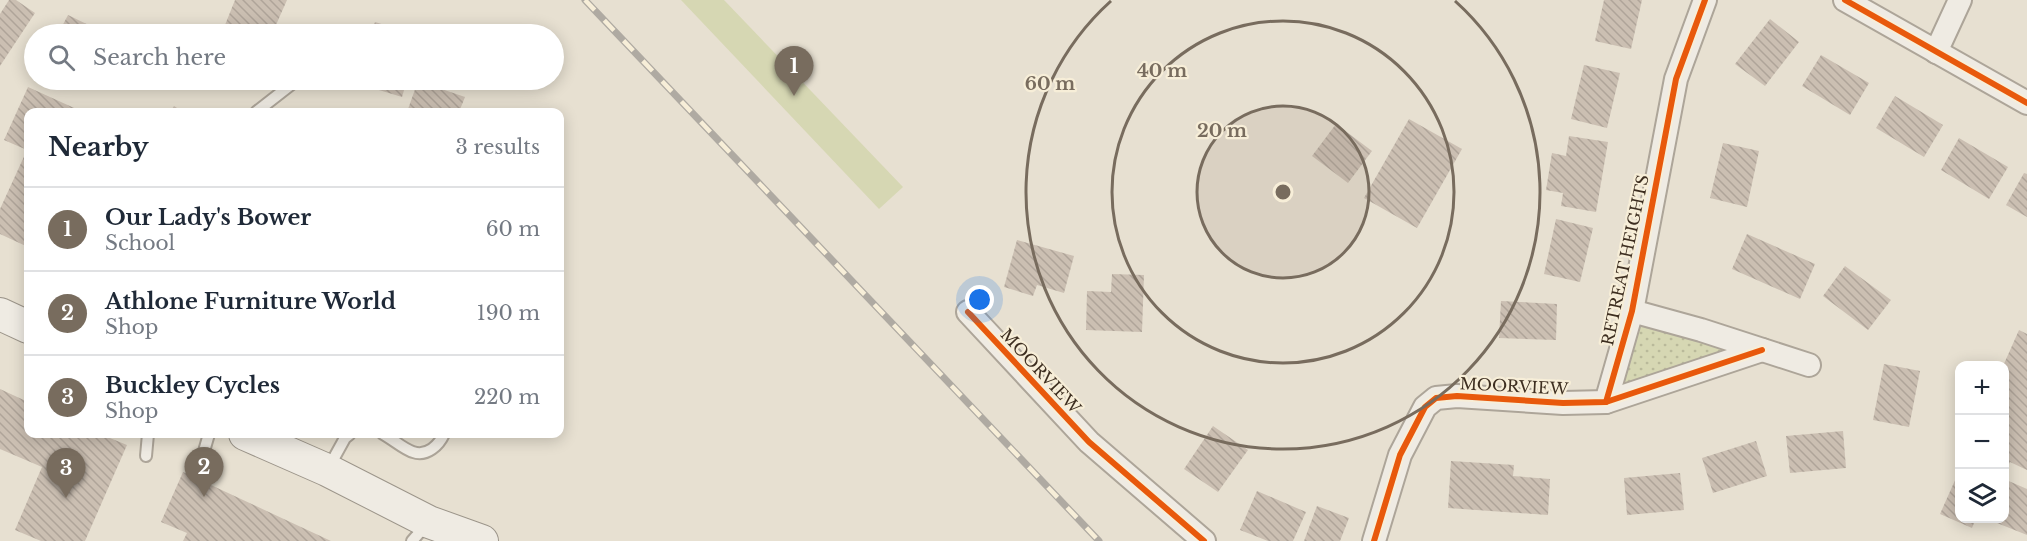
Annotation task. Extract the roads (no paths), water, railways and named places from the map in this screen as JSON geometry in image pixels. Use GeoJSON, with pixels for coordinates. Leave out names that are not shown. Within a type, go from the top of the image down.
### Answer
{"type":"FeatureCollection","features":[{"type":"Feature","properties":{"kind":"main road"},"geometry":{"type":"LineString","coordinates":[[0,314],[24,325]]}},
{"type":"Feature","properties":{"kind":"main road"},"geometry":{"type":"LineString","coordinates":[[254,438],[327,470],[421,531],[482,541]]}},
{"type":"Feature","properties":{"kind":"street","name":"RETREAT HEIGHTS"},"geometry":{"type":"LineString","coordinates":[[1606,402],[1632,311],[1676,79],[1705,0]]}},
{"type":"Feature","properties":{"kind":"street"},"geometry":{"type":"LineString","coordinates":[[1845,0],[2027,103]]}},
{"type":"Feature","properties":{"kind":"street"},"geometry":{"type":"LineString","coordinates":[[1935,52],[1960,0]]}},
{"type":"Feature","properties":{"kind":"street","name":"RETREAT HEIGHTS"},"geometry":{"type":"LineString","coordinates":[[1632,311],[1701,330],[1809,365]]}},
{"type":"Feature","properties":{"kind":"street","name":"MOORVIEW"},"geometry":{"type":"LineString","coordinates":[[968,312],[1089,442],[1204,541]]}},
{"type":"Feature","properties":{"kind":"street"},"geometry":{"type":"LineString","coordinates":[[1606,402],[1762,350]]}},
{"type":"Feature","properties":{"kind":"street","name":"MOORVIEW"},"geometry":{"type":"LineString","coordinates":[[1374,541],[1400,455],[1429,402],[1436,398],[1457,396],[1563,403],[1606,402]]}},
{"type":"Feature","properties":{"kind":"lane"},"geometry":{"type":"LineString","coordinates":[[261,108],[284,90]]}},
{"type":"Feature","properties":{"kind":"lane"},"geometry":{"type":"LineString","coordinates":[[146,456],[148,438]]}},
{"type":"Feature","properties":{"kind":"lane"},"geometry":{"type":"LineString","coordinates":[[202,458],[208,438]]}},
{"type":"Feature","properties":{"kind":"lane"},"geometry":{"type":"LineString","coordinates":[[327,470],[345,438]]}},
{"type":"Feature","properties":{"kind":"lane"},"geometry":{"type":"LineString","coordinates":[[390,438],[414,453],[429,451],[440,443],[442,438]]}},
{"type":"Feature","properties":{"kind":"railway"},"geometry":{"type":"LineString","coordinates":[[585,0],[1099,541]]}},
{"type":"Feature","properties":{"kind":"place","name":"Our Lady's Bower"},"geometry":{"type":"Point","coordinates":[794,96]}},
{"type":"Feature","properties":{"kind":"place","name":"Athlone Furniture World"},"geometry":{"type":"Point","coordinates":[204,497]}},
{"type":"Feature","properties":{"kind":"place","name":"Buckley Cycles"},"geometry":{"type":"Point","coordinates":[66,498]}}]}
